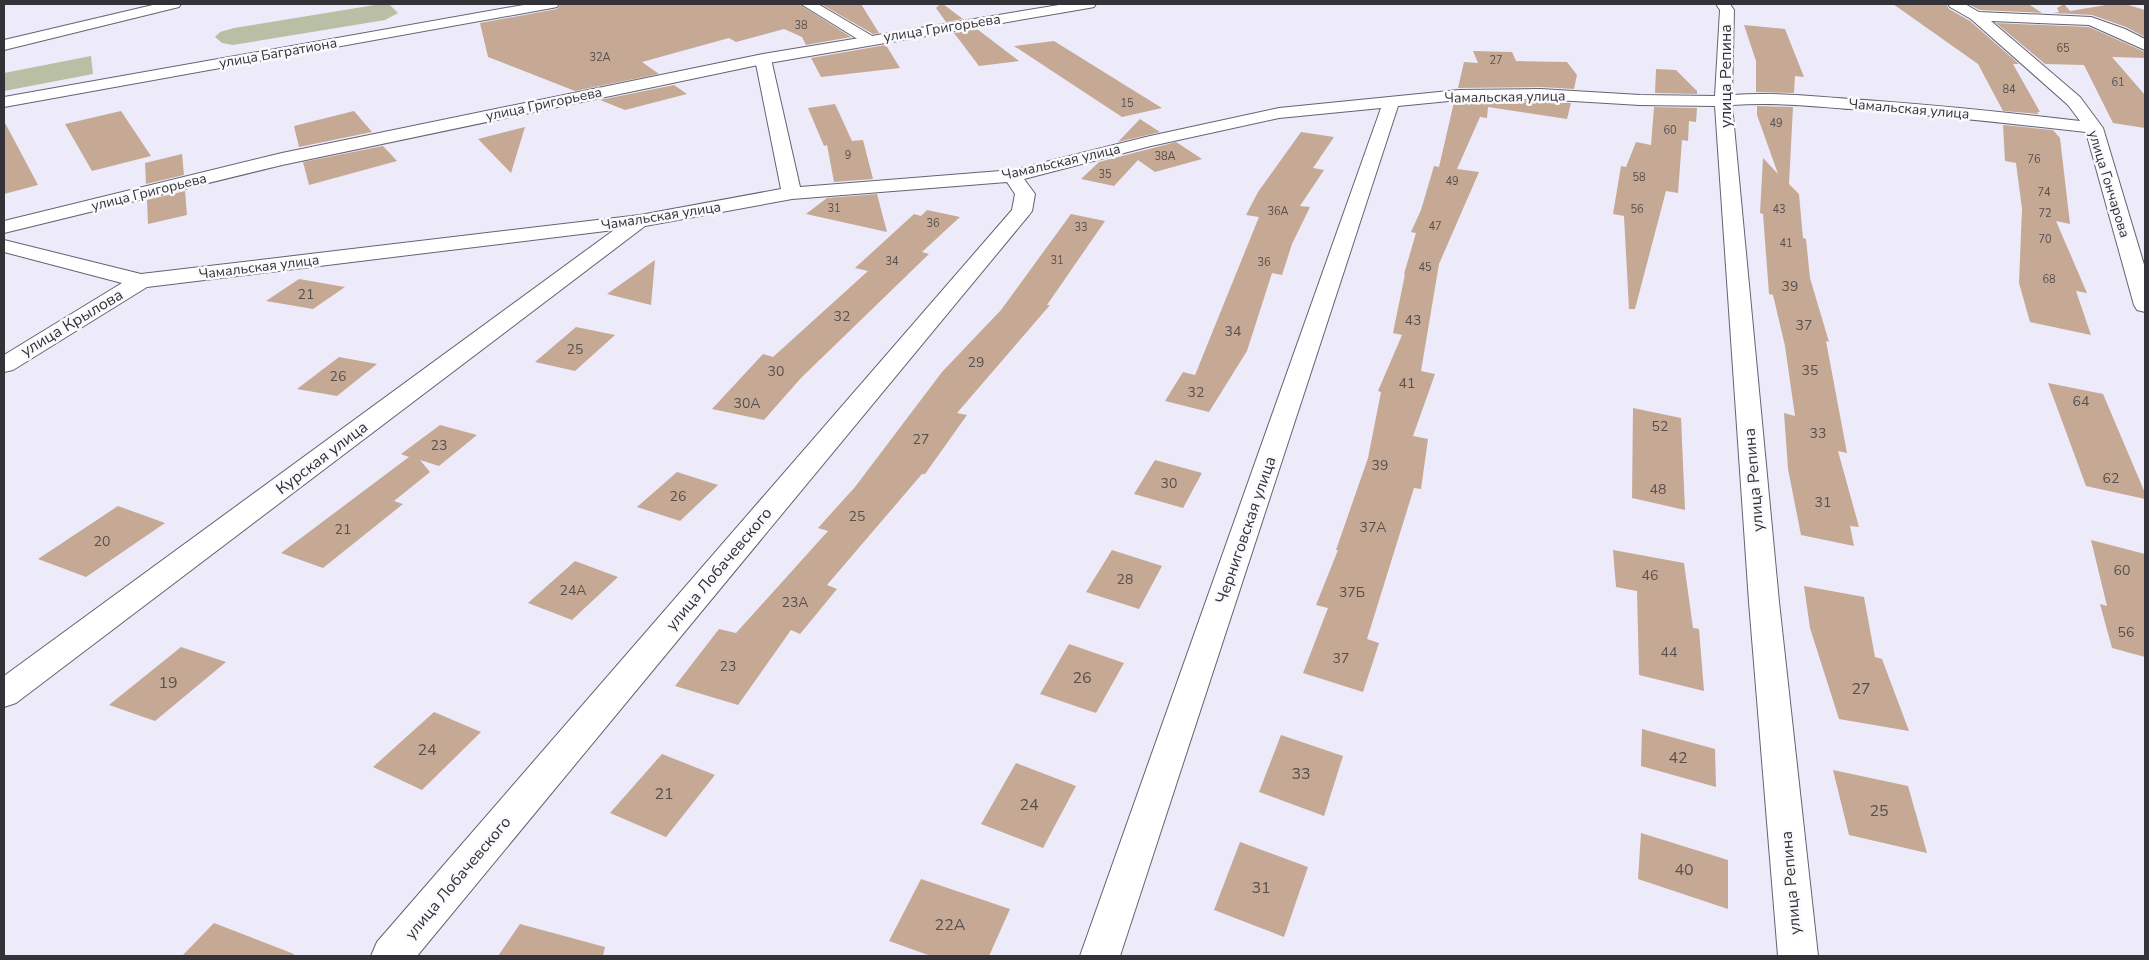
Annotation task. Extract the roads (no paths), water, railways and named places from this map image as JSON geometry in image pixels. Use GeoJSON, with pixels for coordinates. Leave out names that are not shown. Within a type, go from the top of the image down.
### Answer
{"type":"FeatureCollection","features":[{"type":"Feature","properties":{"kind":"street"},"geometry":{"type":"LineString","coordinates":[[4,45],[174,4]]}},
{"type":"Feature","properties":{"kind":"street","name":"улица Багратиона"},"geometry":{"type":"LineString","coordinates":[[4,102],[552,4]]}},
{"type":"Feature","properties":{"kind":"street"},"geometry":{"type":"LineString","coordinates":[[808,4],[869,40]]}},
{"type":"Feature","properties":{"kind":"street","name":"улица Григорьева"},"geometry":{"type":"LineString","coordinates":[[4,227],[282,158],[763,59],[1089,4]]}},
{"type":"Feature","properties":{"kind":"street","name":"улица Репина"},"geometry":{"type":"LineString","coordinates":[[1722,4],[1727,10],[1723,101],[1763,593],[1798,956]]}},
{"type":"Feature","properties":{"kind":"street","name":"улица Гончарова"},"geometry":{"type":"LineString","coordinates":[[1955,4],[1976,16],[2074,101],[2094,128],[2145,305]]}},
{"type":"Feature","properties":{"kind":"street"},"geometry":{"type":"LineString","coordinates":[[1976,16],[2091,21],[2120,32],[2145,45]]}},
{"type":"Feature","properties":{"kind":"street"},"geometry":{"type":"LineString","coordinates":[[763,59],[792,193]]}},
{"type":"Feature","properties":{"kind":"street","name":"Чамальская улица"},"geometry":{"type":"LineString","coordinates":[[4,246],[141,281],[640,221],[792,193],[1013,176],[1150,141],[1279,114],[1459,95],[1540,94],[1640,100],[1723,101],[1746,99],[1926,110],[2094,128]]}},
{"type":"Feature","properties":{"kind":"street","name":"Черниговская улица"},"geometry":{"type":"LineString","coordinates":[[1100,956],[1391,103]]}},
{"type":"Feature","properties":{"kind":"street","name":"улица Лобачевского"},"geometry":{"type":"LineString","coordinates":[[391,956],[1022,211],[1025,194],[1013,176]]}},
{"type":"Feature","properties":{"kind":"street","name":"Курская улица"},"geometry":{"type":"LineString","coordinates":[[4,694],[640,221]]}},
{"type":"Feature","properties":{"kind":"street","name":"улица Крылова"},"geometry":{"type":"LineString","coordinates":[[4,365],[141,281]]}}]}
